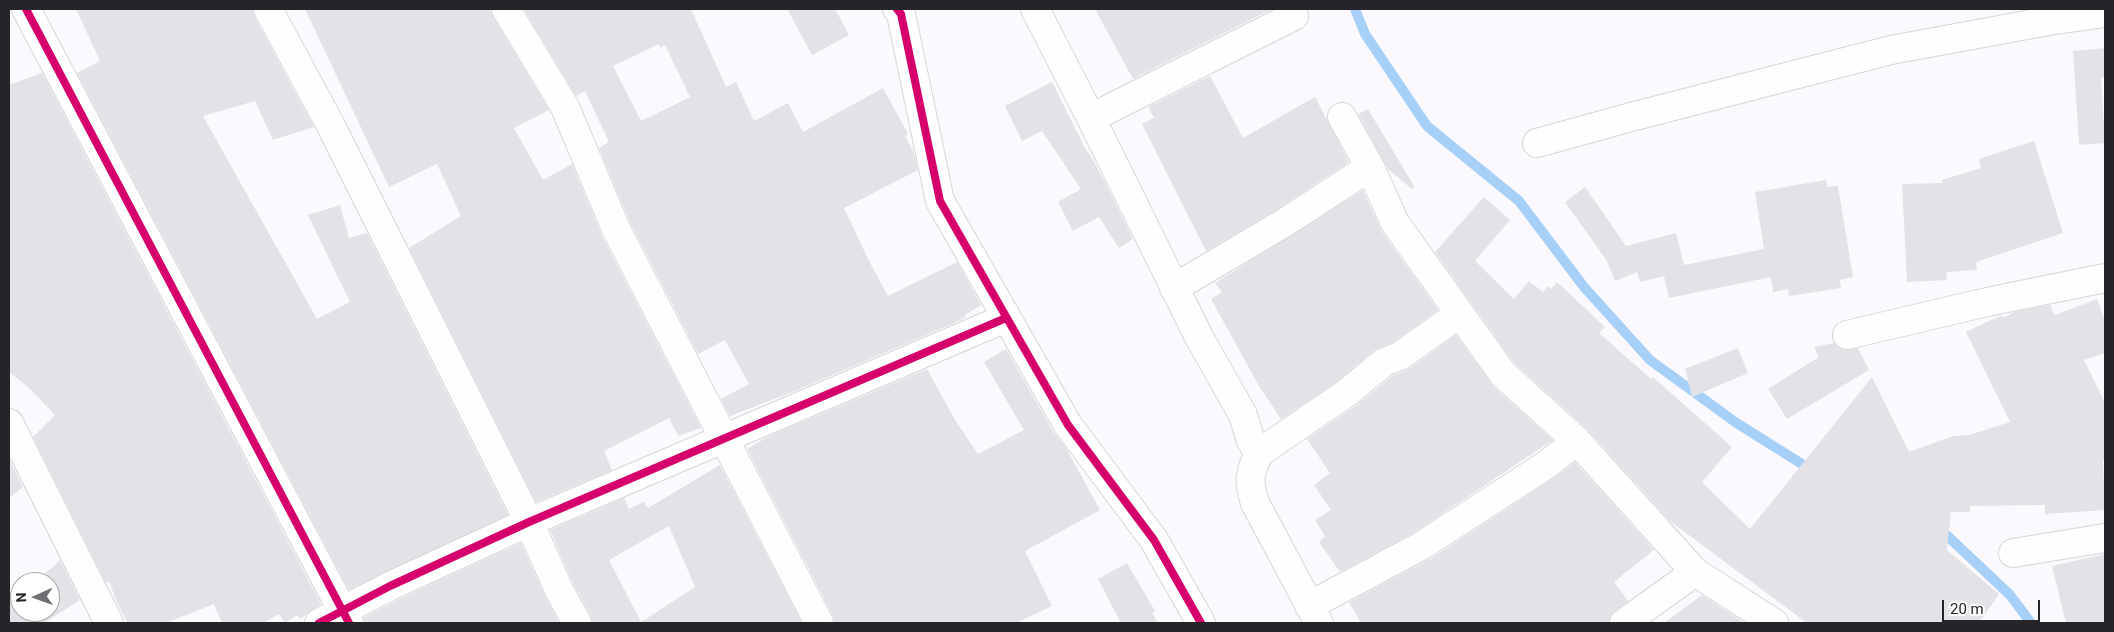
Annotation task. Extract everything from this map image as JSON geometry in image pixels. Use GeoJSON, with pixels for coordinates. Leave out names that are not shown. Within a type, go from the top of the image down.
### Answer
{"type":"FeatureCollection","features":[{"type":"Feature","properties":{"kind":"street"},"geometry":{"type":"LineString","coordinates":[[26,9],[337,619],[390,586],[529,522],[1006,318]]}},
{"type":"Feature","properties":{"kind":"street"},"geometry":{"type":"LineString","coordinates":[[268,9],[331,126],[529,522],[559,590],[577,623]]}},
{"type":"Feature","properties":{"kind":"street"},"geometry":{"type":"LineString","coordinates":[[506,9],[566,107],[616,229],[819,623]]}},
{"type":"Feature","properties":{"kind":"street"},"geometry":{"type":"LineString","coordinates":[[897,9],[901,14],[940,201],[1068,425],[1154,540],[1201,623]]}},
{"type":"Feature","properties":{"kind":"street"},"geometry":{"type":"LineString","coordinates":[[1035,9],[1199,337],[1243,416],[1251,441],[1259,454]]}},
{"type":"Feature","properties":{"kind":"street"},"geometry":{"type":"LineString","coordinates":[[1537,144],[1631,117],[1891,50],[2048,21],[2105,13]]}},
{"type":"Feature","properties":{"kind":"street"},"geometry":{"type":"LineString","coordinates":[[1091,118],[1294,16]]}},
{"type":"Feature","properties":{"kind":"street"},"geometry":{"type":"LineString","coordinates":[[1342,117],[1370,167],[1395,223],[1503,374],[1577,441],[1695,572],[1774,623]]}},
{"type":"Feature","properties":{"kind":"street"},"geometry":{"type":"LineString","coordinates":[[1174,288],[1284,223],[1370,167]]}},
{"type":"Feature","properties":{"kind":"street"},"geometry":{"type":"LineString","coordinates":[[1847,335],[1988,302],[2105,278]]}},
{"type":"Feature","properties":{"kind":"street"},"geometry":{"type":"LineString","coordinates":[[1459,314],[1400,356],[1384,362],[1348,392],[1259,454],[1249,473],[1252,494],[1260,514],[1288,563],[1314,615],[1546,465],[1577,441]]}},
{"type":"Feature","properties":{"kind":"street"},"geometry":{"type":"LineString","coordinates":[[9,423],[109,623]]}},
{"type":"Feature","properties":{"kind":"street"},"geometry":{"type":"LineString","coordinates":[[2014,552],[2105,538]]}},
{"type":"Feature","properties":{"kind":"street"},"geometry":{"type":"LineString","coordinates":[[1624,623],[1695,572]]}},
{"type":"Feature","properties":{"kind":"building"},"geometry":{"type":"Polygon","coordinates":[[[76,9],[252,9],[314,127],[273,140],[255,101],[203,116],[317,319],[350,302],[308,215],[340,205],[349,238],[367,233],[508,515],[349,590],[77,73],[100,61],[76,9]]]}},
{"type":"Feature","properties":{"kind":"building"},"geometry":{"type":"Polygon","coordinates":[[[305,9],[490,9],[549,110],[514,128],[543,180],[572,164],[602,236],[701,428],[678,436],[669,418],[604,451],[612,470],[536,502],[409,248],[461,216],[437,164],[389,187],[305,9]]]}},
{"type":"Feature","properties":{"kind":"building"},"geometry":{"type":"Polygon","coordinates":[[[524,9],[691,9],[726,87],[736,82],[754,121],[788,103],[803,132],[883,88],[908,134],[905,136],[914,153],[918,170],[844,208],[888,296],[957,262],[981,305],[965,315],[966,317],[952,324],[790,393],[730,416],[721,399],[749,384],[725,340],[698,354],[630,222],[599,148],[609,142],[585,91],[576,96],[524,9]],[[659,44],[613,66],[641,121],[690,97],[665,45],[660,48],[659,44]]]}},
{"type":"Feature","properties":{"kind":"building"},"geometry":{"type":"Polygon","coordinates":[[[787,9],[835,9],[849,35],[812,55],[787,9]]]}},
{"type":"Feature","properties":{"kind":"building"},"geometry":{"type":"Polygon","coordinates":[[[1095,9],[1272,9],[1133,79],[1095,9]]]}},
{"type":"Feature","properties":{"kind":"building"},"geometry":{"type":"Polygon","coordinates":[[[2105,48],[2105,77],[2101,77],[2105,143],[2079,145],[2073,51],[2105,48]]]}},
{"type":"Feature","properties":{"kind":"building"},"geometry":{"type":"Polygon","coordinates":[[[42,73],[321,604],[300,619],[297,615],[285,623],[279,614],[263,623],[222,623],[214,604],[166,623],[128,623],[118,605],[109,581],[106,583],[33,437],[55,415],[28,387],[9,372],[9,85],[42,73]]]}},
{"type":"Feature","properties":{"kind":"building"},"geometry":{"type":"Polygon","coordinates":[[[1210,76],[1243,138],[1315,97],[1349,162],[1276,210],[1206,251],[1142,124],[1154,118],[1148,107],[1210,76]]]}},
{"type":"Feature","properties":{"kind":"building"},"geometry":{"type":"Polygon","coordinates":[[[1052,82],[1133,239],[1119,248],[1099,217],[1073,231],[1058,202],[1081,189],[1042,131],[1022,141],[1005,106],[1052,82]]]}},
{"type":"Feature","properties":{"kind":"building"},"geometry":{"type":"Polygon","coordinates":[[[1368,109],[1414,186],[1412,189],[1388,169],[1358,114],[1368,109]]]}},
{"type":"Feature","properties":{"kind":"building"},"geometry":{"type":"Polygon","coordinates":[[[2034,141],[2063,233],[1976,262],[1977,270],[1946,272],[1947,280],[1907,282],[1902,184],[1943,183],[1942,180],[1981,168],[1979,159],[2034,141]]]}},
{"type":"Feature","properties":{"kind":"building"},"geometry":{"type":"Polygon","coordinates":[[[1826,180],[1827,187],[1838,186],[1853,277],[1840,280],[1841,288],[1789,296],[1788,289],[1773,292],[1771,277],[1669,298],[1664,276],[1640,282],[1637,272],[1615,281],[1607,261],[1565,202],[1585,187],[1626,246],[1676,233],[1684,265],[1764,249],[1755,192],[1826,180]]]}},
{"type":"Feature","properties":{"kind":"building"},"geometry":{"type":"Polygon","coordinates":[[[1363,190],[1382,232],[1438,310],[1393,342],[1374,350],[1339,380],[1281,419],[1259,386],[1211,299],[1222,292],[1215,283],[1363,190]]]}},
{"type":"Feature","properties":{"kind":"building"},"geometry":{"type":"Polygon","coordinates":[[[1484,197],[1510,220],[1475,261],[1514,299],[1529,281],[1543,292],[1548,286],[1551,289],[1557,282],[1605,327],[1599,333],[1651,379],[1653,377],[1732,447],[1702,482],[1750,529],[1872,377],[1909,452],[1953,436],[1969,435],[2010,422],[1966,332],[2002,315],[2003,318],[2014,312],[2050,305],[2055,315],[2097,299],[2105,321],[2105,353],[2084,360],[2105,403],[2105,461],[2103,461],[2105,510],[2045,514],[2045,505],[1970,506],[1970,512],[1951,512],[1947,550],[1999,594],[1979,623],[1807,623],[1670,521],[1589,431],[1515,364],[1435,252],[1484,197]]]}},
{"type":"Feature","properties":{"kind":"building"},"geometry":{"type":"Polygon","coordinates":[[[1456,335],[1493,386],[1553,440],[1413,533],[1340,572],[1319,542],[1325,536],[1315,520],[1331,510],[1314,485],[1330,473],[1307,439],[1357,405],[1392,376],[1409,369],[1456,335]]]}},
{"type":"Feature","properties":{"kind":"building"},"geometry":{"type":"Polygon","coordinates":[[[1834,343],[1843,350],[1858,348],[1869,370],[1787,419],[1768,389],[1819,357],[1814,347],[1834,343]]]}},
{"type":"Feature","properties":{"kind":"building"},"geometry":{"type":"Polygon","coordinates":[[[1738,348],[1748,373],[1692,397],[1685,369],[1738,348]]]}},
{"type":"Feature","properties":{"kind":"building"},"geometry":{"type":"Polygon","coordinates":[[[1006,349],[1054,433],[1066,448],[1100,510],[1025,551],[1052,606],[1016,623],[835,623],[747,449],[769,436],[927,369],[955,420],[978,454],[1024,430],[984,362],[1006,349]]]}},
{"type":"Feature","properties":{"kind":"building"},"geometry":{"type":"Polygon","coordinates":[[[9,462],[23,487],[9,498],[9,462]]]}},
{"type":"Feature","properties":{"kind":"building"},"geometry":{"type":"Polygon","coordinates":[[[1575,462],[1654,550],[1614,582],[1628,601],[1610,616],[1609,623],[1361,623],[1349,602],[1430,559],[1554,478],[1575,462]]]}},
{"type":"Feature","properties":{"kind":"building"},"geometry":{"type":"Polygon","coordinates":[[[720,465],[802,623],[593,623],[550,530],[624,498],[629,509],[644,502],[648,508],[720,465]],[[669,526],[609,560],[641,622],[695,587],[669,526]]]}},
{"type":"Feature","properties":{"kind":"building"},"geometry":{"type":"Polygon","coordinates":[[[521,543],[559,623],[364,622],[363,618],[397,600],[521,543]]]}},
{"type":"Feature","properties":{"kind":"building"},"geometry":{"type":"Polygon","coordinates":[[[2105,554],[2105,623],[2066,623],[2052,566],[2105,554]]]}},
{"type":"Feature","properties":{"kind":"building"},"geometry":{"type":"Polygon","coordinates":[[[60,560],[80,600],[60,613],[60,572],[46,572],[60,560]]]}},
{"type":"Feature","properties":{"kind":"building"},"geometry":{"type":"Polygon","coordinates":[[[1127,563],[1155,611],[1152,613],[1158,623],[1121,623],[1098,579],[1127,563]]]}},
{"type":"Feature","properties":{"kind":"building"},"geometry":{"type":"Polygon","coordinates":[[[1702,595],[1740,620],[1743,623],[1664,623],[1702,595]]]}},
{"type":"Feature","properties":{"kind":"building"},"geometry":{"type":"Polygon","coordinates":[[[9,596],[10,622],[46,622],[9,623],[9,596]]]}},
{"type":"Feature","properties":{"kind":"waterway"},"geometry":{"type":"LineString","coordinates":[[1355,9],[1365,34],[1427,126],[1519,201],[1584,287],[1650,360],[1735,422],[1813,471]]}},
{"type":"Feature","properties":{"kind":"waterway"},"geometry":{"type":"LineString","coordinates":[[1938,527],[2010,595],[2031,623]]}},
{"type":"Feature","properties":{"kind":"cycle path"},"geometry":{"type":"LineString","coordinates":[[26,9],[349,623]]}},
{"type":"Feature","properties":{"kind":"cycle path"},"geometry":{"type":"LineString","coordinates":[[897,9],[901,14],[940,201],[1068,425],[1154,540],[1201,623]]}},
{"type":"Feature","properties":{"kind":"cycle path"},"geometry":{"type":"LineString","coordinates":[[319,623],[390,586],[529,522],[1006,318]]}}]}
